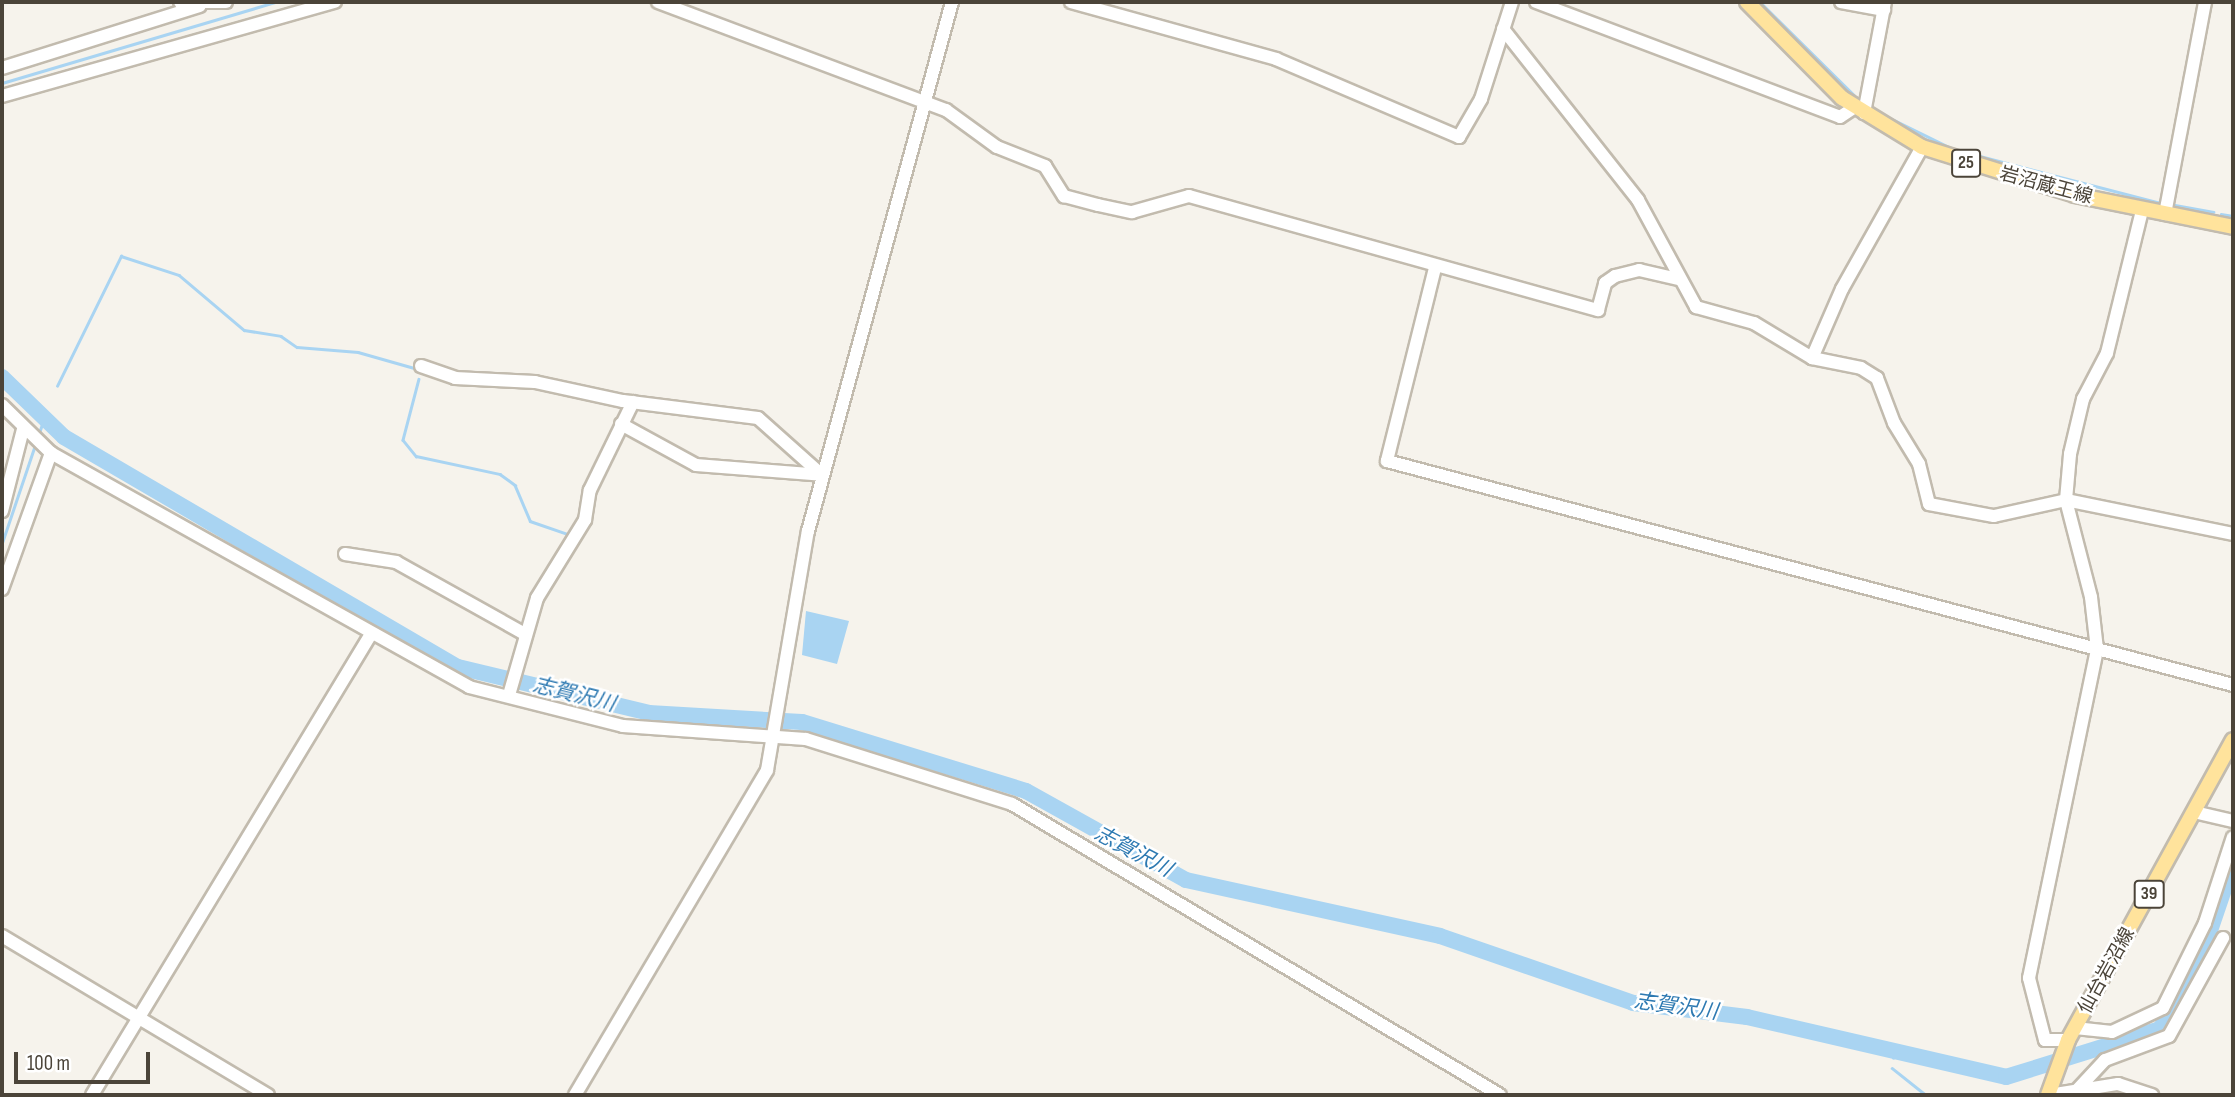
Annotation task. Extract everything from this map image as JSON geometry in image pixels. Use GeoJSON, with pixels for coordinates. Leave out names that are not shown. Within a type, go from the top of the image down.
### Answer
{"type":"FeatureCollection","features":[{"type":"Feature","properties":{"kind":"main road","name":"岩沼蔵王線"},"geometry":{"type":"LineString","coordinates":[[1747,2],[1859,110],[1922,146],[2011,178],[2141,210],[2233,227]]}},
{"type":"Feature","properties":{"kind":"main road","name":"仙台岩沼線"},"geometry":{"type":"LineString","coordinates":[[2048,1094],[2069,1038],[2233,740]]}},
{"type":"Feature","properties":{"kind":"street"},"geometry":{"type":"LineString","coordinates":[[180,2],[200,6]]}},
{"type":"Feature","properties":{"kind":"street"},"geometry":{"type":"LineString","coordinates":[[2,68],[200,6],[226,2]]}},
{"type":"Feature","properties":{"kind":"street"},"geometry":{"type":"LineString","coordinates":[[2,96],[335,2]]}},
{"type":"Feature","properties":{"kind":"street"},"geometry":{"type":"LineString","coordinates":[[658,2],[758,34],[866,85],[928,103],[971,124],[997,146],[1045,166],[1063,196],[1132,212],[1189,196],[1376,243],[1435,268],[1598,310],[1605,283],[1615,276],[1639,271],[1678,279]]}},
{"type":"Feature","properties":{"kind":"street"},"geometry":{"type":"LineString","coordinates":[[575,1095],[755,797],[775,733],[822,475],[928,103],[952,2]]}},
{"type":"Feature","properties":{"kind":"street"},"geometry":{"type":"LineString","coordinates":[[1071,2],[1276,59],[1459,137],[1481,99],[1512,2]]}},
{"type":"Feature","properties":{"kind":"street"},"geometry":{"type":"LineString","coordinates":[[1536,2],[1840,117],[1859,110],[1884,6],[1841,2]]}},
{"type":"Feature","properties":{"kind":"street"},"geometry":{"type":"LineString","coordinates":[[2165,214],[2205,2]]}},
{"type":"Feature","properties":{"kind":"street"},"geometry":{"type":"LineString","coordinates":[[1503,29],[1638,200],[1678,279],[1696,307],[1769,328],[1812,358],[1861,368],[1877,378],[1919,464],[1929,504],[1994,516],[2066,500],[2233,534]]}},
{"type":"Feature","properties":{"kind":"street"},"geometry":{"type":"LineString","coordinates":[[1812,358],[1842,289],[1922,146]]}},
{"type":"Feature","properties":{"kind":"street"},"geometry":{"type":"LineString","coordinates":[[2141,210],[2107,353],[2074,428],[2066,500],[2091,597],[2097,649],[2029,978],[2045,1040],[2112,1032],[2162,1008],[2205,923],[2233,838]]}},
{"type":"Feature","properties":{"kind":"street"},"geometry":{"type":"LineString","coordinates":[[1435,268],[1387,461],[2233,685]]}},
{"type":"Feature","properties":{"kind":"street"},"geometry":{"type":"LineString","coordinates":[[421,366],[455,378],[536,382],[633,402],[758,418],[822,475]]}},
{"type":"Feature","properties":{"kind":"street"},"geometry":{"type":"LineString","coordinates":[[509,695],[523,633],[552,569],[585,520],[590,490],[633,402]]}},
{"type":"Feature","properties":{"kind":"street"},"geometry":{"type":"LineString","coordinates":[[2,405],[26,432],[49,451],[469,687],[623,726],[775,733],[818,742],[1012,803],[1500,1095]]}},
{"type":"Feature","properties":{"kind":"street"},"geometry":{"type":"LineString","coordinates":[[621,424],[696,465],[822,475]]}},
{"type":"Feature","properties":{"kind":"street"},"geometry":{"type":"LineString","coordinates":[[2,511],[26,432]]}},
{"type":"Feature","properties":{"kind":"street"},"geometry":{"type":"LineString","coordinates":[[2,589],[49,451]]}},
{"type":"Feature","properties":{"kind":"street"},"geometry":{"type":"LineString","coordinates":[[345,554],[396,562],[523,633]]}},
{"type":"Feature","properties":{"kind":"street"},"geometry":{"type":"LineString","coordinates":[[92,1095],[371,634]]}},
{"type":"Feature","properties":{"kind":"street"},"geometry":{"type":"LineString","coordinates":[[2194,812],[2233,821]]}},
{"type":"Feature","properties":{"kind":"street"},"geometry":{"type":"LineString","coordinates":[[2,936],[268,1095]]}},
{"type":"Feature","properties":{"kind":"street"},"geometry":{"type":"LineString","coordinates":[[2077,1090],[2105,1060],[2169,1036],[2224,938]]}},
{"type":"Feature","properties":{"kind":"street"},"geometry":{"type":"LineString","coordinates":[[2048,1094],[2118,1084],[2152,1095]]}},
{"type":"Feature","properties":{"kind":"water"},"geometry":{"type":"Polygon","coordinates":[[[806,611],[849,621],[837,664],[802,655],[806,611]]]}},
{"type":"Feature","properties":{"kind":"waterway"},"geometry":{"type":"LineString","coordinates":[[2,83],[275,2]]}},
{"type":"Feature","properties":{"kind":"waterway"},"geometry":{"type":"LineString","coordinates":[[1760,2],[1854,95]]}},
{"type":"Feature","properties":{"kind":"waterway"},"geometry":{"type":"LineString","coordinates":[[1878,112],[1953,149],[2160,203]]}},
{"type":"Feature","properties":{"kind":"waterway"},"geometry":{"type":"LineString","coordinates":[[2175,205],[2213,212]]}},
{"type":"Feature","properties":{"kind":"waterway"},"geometry":{"type":"LineString","coordinates":[[2221,214],[2233,216]]}},
{"type":"Feature","properties":{"kind":"waterway"},"geometry":{"type":"LineString","coordinates":[[57,386],[121,256],[179,275],[244,330],[281,336],[297,347],[358,352],[414,368]]}},
{"type":"Feature","properties":{"kind":"waterway","name":"志賀沢川"},"geometry":{"type":"LineString","coordinates":[[2,377],[64,437],[458,667],[649,713],[802,722],[1026,791],[1186,880],[1440,936],[1633,1003],[1747,1017],[2006,1077],[2160,1029],[2199,963],[2233,863]]}},
{"type":"Feature","properties":{"kind":"waterway"},"geometry":{"type":"LineString","coordinates":[[419,379],[403,440],[416,456],[500,474],[515,485],[530,521],[567,534]]}},
{"type":"Feature","properties":{"kind":"waterway"},"geometry":{"type":"LineString","coordinates":[[38,436],[44,419]]}},
{"type":"Feature","properties":{"kind":"waterway"},"geometry":{"type":"LineString","coordinates":[[2,543],[36,442]]}},
{"type":"Feature","properties":{"kind":"waterway","name":"志賀沢川"},"geometry":{"type":"LineString","coordinates":[[1893,1058],[1895,1051]]}},
{"type":"Feature","properties":{"kind":"waterway"},"geometry":{"type":"LineString","coordinates":[[1892,1068],[1926,1095]]}}]}
